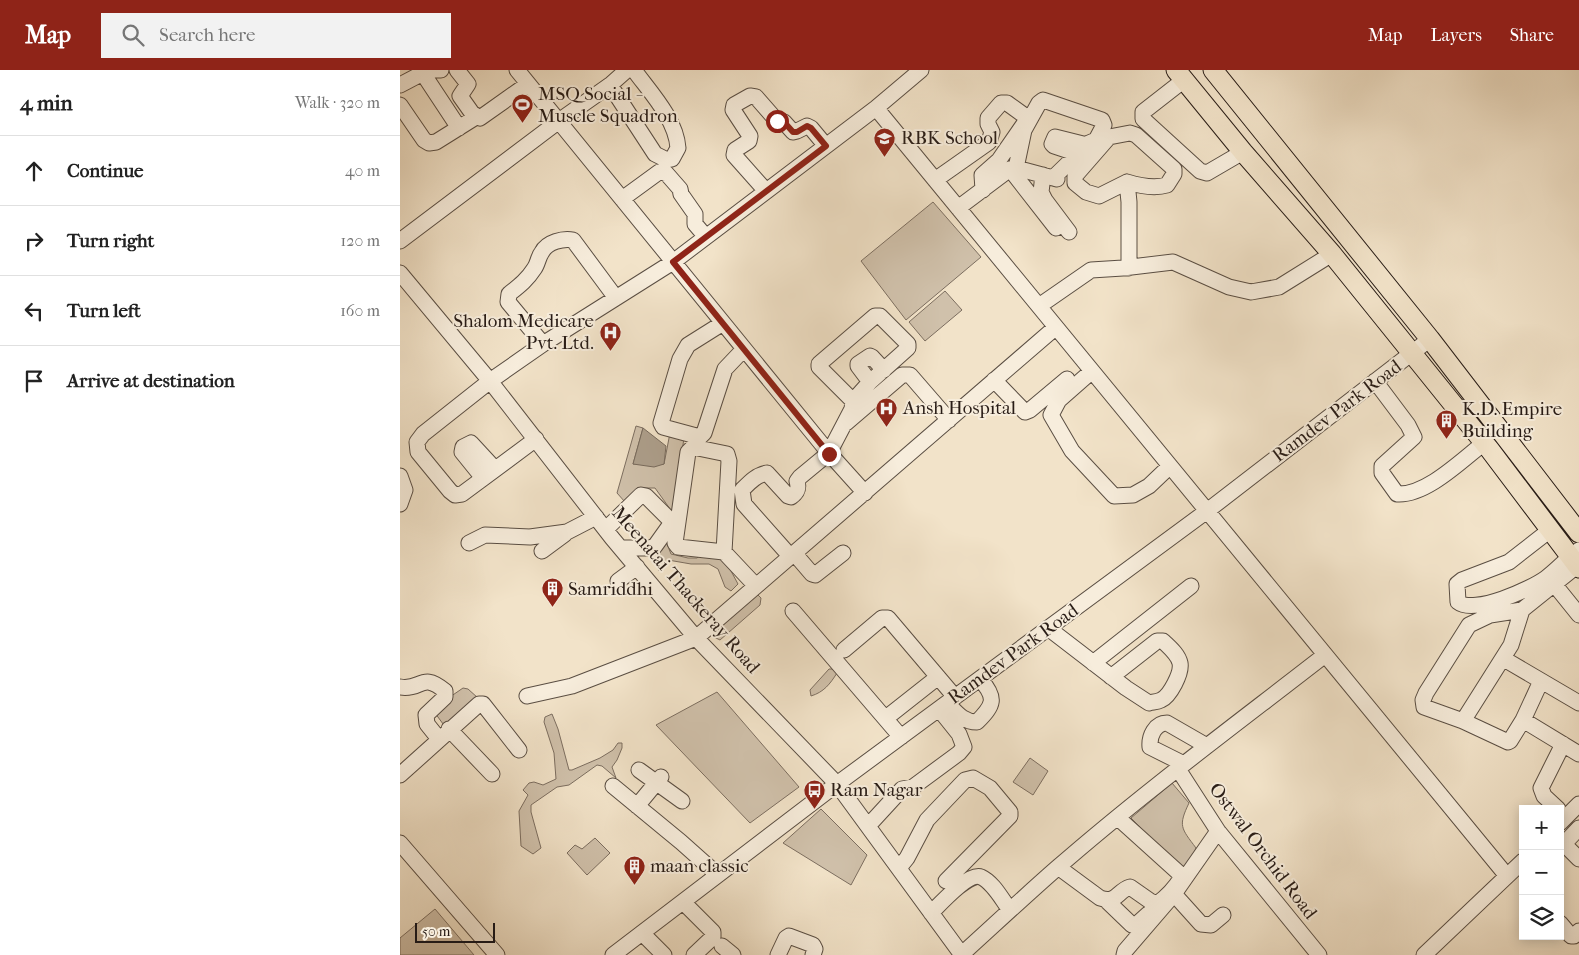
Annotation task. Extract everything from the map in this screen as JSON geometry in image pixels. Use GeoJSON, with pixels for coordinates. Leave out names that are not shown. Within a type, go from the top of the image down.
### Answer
{"type":"FeatureCollection","features":[{"type":"Feature","properties":{"kind":"main road"},"geometry":{"type":"LineString","coordinates":[[1213,70],[1430,339],[1579,533]]}},
{"type":"Feature","properties":{"kind":"main road","name":"Ramdev Park Road"},"geometry":{"type":"LineString","coordinates":[[1180,75],[1243,152],[1332,254],[1487,446],[1550,530],[1577,561]]}},
{"type":"Feature","properties":{"kind":"street"},"geometry":{"type":"LineString","coordinates":[[436,70],[442,70]]}},
{"type":"Feature","properties":{"kind":"street"},"geometry":{"type":"LineString","coordinates":[[456,70],[468,84],[460,96],[476,117]]}},
{"type":"Feature","properties":{"kind":"street"},"geometry":{"type":"LineString","coordinates":[[517,70],[829,454],[865,493]]}},
{"type":"Feature","properties":{"kind":"street"},"geometry":{"type":"LineString","coordinates":[[400,241],[628,70]]}},
{"type":"Feature","properties":{"kind":"street"},"geometry":{"type":"LineString","coordinates":[[610,85],[655,154],[666,160],[672,158],[678,148],[675,136],[661,106],[634,70]]}},
{"type":"Feature","properties":{"kind":"street"},"geometry":{"type":"LineString","coordinates":[[536,439],[462,494],[455,495],[418,452],[417,442],[423,434],[490,381],[543,344],[673,262],[876,108],[921,70]]}},
{"type":"Feature","properties":{"kind":"street"},"geometry":{"type":"LineString","coordinates":[[400,85],[419,75],[424,75],[458,128]]}},
{"type":"Feature","properties":{"kind":"street"},"geometry":{"type":"LineString","coordinates":[[1180,75],[1143,112],[1143,119],[1200,171],[1207,173],[1243,152]]}},
{"type":"Feature","properties":{"kind":"street"},"geometry":{"type":"LineString","coordinates":[[400,105],[424,140],[429,143],[436,142],[476,117],[480,118],[528,84]]}},
{"type":"Feature","properties":{"kind":"street"},"geometry":{"type":"LineString","coordinates":[[766,191],[734,155],[735,150],[749,141],[750,136],[733,110],[734,105],[750,96],[756,97],[777,121],[784,122],[793,132],[797,132],[807,126],[811,128],[826,146]]}},
{"type":"Feature","properties":{"kind":"street"},"geometry":{"type":"LineString","coordinates":[[958,208],[1013,168],[1024,130],[1039,103],[1043,100],[1102,120],[1104,126],[1099,137],[1082,149],[1051,177],[1041,192],[1063,230],[1013,168]]}},
{"type":"Feature","properties":{"kind":"street"},"geometry":{"type":"LineString","coordinates":[[934,180],[989,142],[992,132],[988,124],[988,118],[1001,103],[1007,103],[1025,116],[1026,121],[999,160],[982,174],[982,190]]}},
{"type":"Feature","properties":{"kind":"street"},"geometry":{"type":"LineString","coordinates":[[876,108],[1507,876]]}},
{"type":"Feature","properties":{"kind":"street"},"geometry":{"type":"LineString","coordinates":[[1130,133],[1136,135],[1174,169],[1174,174],[1167,185],[1160,187],[1140,186],[1127,182],[1099,196],[1086,192],[1075,183],[1075,176],[1109,137],[1130,133]]}},
{"type":"Feature","properties":{"kind":"street"},"geometry":{"type":"LineString","coordinates":[[1013,168],[1051,177]]}},
{"type":"Feature","properties":{"kind":"street"},"geometry":{"type":"LineString","coordinates":[[622,199],[659,172],[666,173],[680,189],[681,194],[695,214],[695,224],[706,237]]}},
{"type":"Feature","properties":{"kind":"street"},"geometry":{"type":"LineString","coordinates":[[1127,182],[1129,202],[1129,268]]}},
{"type":"Feature","properties":{"kind":"street"},"geometry":{"type":"LineString","coordinates":[[543,344],[508,302],[509,294],[525,282],[536,267],[540,253],[545,247],[564,239],[573,240],[616,298]]}},
{"type":"Feature","properties":{"kind":"street"},"geometry":{"type":"LineString","coordinates":[[1039,306],[1092,270],[1129,268],[1173,262],[1229,287],[1251,292],[1279,287],[1332,254]]}},
{"type":"Feature","properties":{"kind":"street","name":"Meenatai Thackeray Road"},"geometry":{"type":"LineString","coordinates":[[400,273],[490,381],[621,548],[696,638],[837,784],[899,868],[929,903],[961,955]]}},
{"type":"Feature","properties":{"kind":"street"},"geometry":{"type":"LineString","coordinates":[[843,553],[815,575],[812,574],[744,504],[742,490],[751,481],[767,473],[791,497],[796,494],[797,480],[829,454],[852,409],[853,401],[870,382],[908,348],[908,344],[880,316],[875,316],[819,364],[819,367],[853,401]]}},
{"type":"Feature","properties":{"kind":"street"},"geometry":{"type":"LineString","coordinates":[[723,323],[688,345],[680,359],[661,423],[663,427],[700,437],[704,433],[725,369],[744,349]]}},
{"type":"Feature","properties":{"kind":"street"},"geometry":{"type":"LineString","coordinates":[[527,696],[572,686],[696,638],[1056,327]]}},
{"type":"Feature","properties":{"kind":"street","name":"Ramdev Park Road"},"geometry":{"type":"LineString","coordinates":[[613,955],[837,784],[1207,511],[1430,339]]}},
{"type":"Feature","properties":{"kind":"street"},"geometry":{"type":"LineString","coordinates":[[870,382],[858,364],[872,356],[884,370]]}},
{"type":"Feature","properties":{"kind":"street"},"geometry":{"type":"LineString","coordinates":[[994,380],[1025,412],[1089,367]]}},
{"type":"Feature","properties":{"kind":"street"},"geometry":{"type":"LineString","coordinates":[[1089,367],[1058,400],[1051,415],[1072,451],[1114,496],[1133,495],[1149,486],[1170,466]]}},
{"type":"Feature","properties":{"kind":"street"},"geometry":{"type":"LineString","coordinates":[[843,426],[902,375],[906,374],[910,375],[949,420]]}},
{"type":"Feature","properties":{"kind":"street"},"geometry":{"type":"LineString","coordinates":[[1375,382],[1408,425],[1414,437],[1382,466],[1382,473],[1397,494],[1406,494],[1422,488],[1487,446]]}},
{"type":"Feature","properties":{"kind":"street"},"geometry":{"type":"LineString","coordinates":[[1426,494],[1487,446]]}},
{"type":"Feature","properties":{"kind":"street"},"geometry":{"type":"LineString","coordinates":[[724,552],[730,460],[727,454],[693,447],[688,452],[675,542],[678,547],[724,552],[756,586]]}},
{"type":"Feature","properties":{"kind":"street"},"geometry":{"type":"LineString","coordinates":[[400,476],[405,490],[400,504]]}},
{"type":"Feature","properties":{"kind":"street"},"geometry":{"type":"LineString","coordinates":[[469,543],[485,535],[530,536],[601,523],[641,495],[646,496],[670,519],[670,525],[655,546],[650,548],[621,548]]}},
{"type":"Feature","properties":{"kind":"street"},"geometry":{"type":"LineString","coordinates":[[542,551],[570,530]]}},
{"type":"Feature","properties":{"kind":"street"},"geometry":{"type":"LineString","coordinates":[[1550,530],[1509,562],[1462,580],[1457,584],[1458,602],[1466,606],[1496,601],[1532,586],[1577,561]]}},
{"type":"Feature","properties":{"kind":"street"},"geometry":{"type":"LineString","coordinates":[[1541,681],[1523,720],[1508,742],[1463,721],[1424,707],[1423,700],[1426,693],[1469,625],[1490,615],[1522,610],[1554,584],[1577,561]]}},
{"type":"Feature","properties":{"kind":"street"},"geometry":{"type":"LineString","coordinates":[[618,581],[637,567]]}},
{"type":"Feature","properties":{"kind":"street"},"geometry":{"type":"LineString","coordinates":[[1554,584],[1579,615]]}},
{"type":"Feature","properties":{"kind":"street"},"geometry":{"type":"LineString","coordinates":[[1093,663],[1190,586]]}},
{"type":"Feature","properties":{"kind":"street"},"geometry":{"type":"LineString","coordinates":[[1463,721],[1504,659],[1511,645],[1522,610]]}},
{"type":"Feature","properties":{"kind":"street"},"geometry":{"type":"LineString","coordinates":[[792,611],[901,737]]}},
{"type":"Feature","properties":{"kind":"street"},"geometry":{"type":"LineString","coordinates":[[844,650],[882,618],[888,618],[938,677],[964,747],[959,753],[913,787],[902,789],[868,826]]}},
{"type":"Feature","properties":{"kind":"street"},"geometry":{"type":"LineString","coordinates":[[1048,628],[1111,677],[1140,699],[1149,703],[1162,700],[1177,679],[1180,662],[1176,654],[1163,641],[1157,641],[1111,677]]}},
{"type":"Feature","properties":{"kind":"street"},"geometry":{"type":"LineString","coordinates":[[961,955],[1058,867],[1181,766],[1325,655]]}},
{"type":"Feature","properties":{"kind":"street"},"geometry":{"type":"LineString","coordinates":[[1504,659],[1579,703]]}},
{"type":"Feature","properties":{"kind":"street"},"geometry":{"type":"LineString","coordinates":[[886,718],[938,677]]}},
{"type":"Feature","properties":{"kind":"street"},"geometry":{"type":"LineString","coordinates":[[947,703],[965,720],[977,722],[989,710],[992,702],[991,692],[980,679]]}},
{"type":"Feature","properties":{"kind":"street"},"geometry":{"type":"LineString","coordinates":[[400,687],[411,688],[426,681],[437,684],[445,691],[446,697],[426,715],[427,724],[444,734],[492,774]]}},
{"type":"Feature","properties":{"kind":"street"},"geometry":{"type":"LineString","coordinates":[[400,775],[479,704],[483,704],[519,750]]}},
{"type":"Feature","properties":{"kind":"street"},"geometry":{"type":"LineString","coordinates":[[1523,720],[1579,754]]}},
{"type":"Feature","properties":{"kind":"street"},"geometry":{"type":"LineString","coordinates":[[1181,766],[1150,747],[1155,727],[1167,722],[1207,746]]}},
{"type":"Feature","properties":{"kind":"street"},"geometry":{"type":"LineString","coordinates":[[1552,805],[1544,796],[1541,788],[1563,744]]}},
{"type":"Feature","properties":{"kind":"street","name":"Ostwal Orchid Road"},"geometry":{"type":"LineString","coordinates":[[1181,766],[1218,831],[1319,955]]}},
{"type":"Feature","properties":{"kind":"street"},"geometry":{"type":"LineString","coordinates":[[639,770],[658,780],[682,801]]}},
{"type":"Feature","properties":{"kind":"street"},"geometry":{"type":"LineString","coordinates":[[899,868],[907,858],[927,820],[965,780],[973,778],[990,788],[1010,812],[1010,816],[946,881]]}},
{"type":"Feature","properties":{"kind":"street"},"geometry":{"type":"LineString","coordinates":[[637,806],[658,780]]}},
{"type":"Feature","properties":{"kind":"street"},"geometry":{"type":"LineString","coordinates":[[613,786],[718,875]]}},
{"type":"Feature","properties":{"kind":"street"},"geometry":{"type":"LineString","coordinates":[[1564,813],[1579,804]]}},
{"type":"Feature","properties":{"kind":"street"},"geometry":{"type":"LineString","coordinates":[[1106,900],[1132,925],[1138,923],[1181,878],[1180,874],[1118,818]]}},
{"type":"Feature","properties":{"kind":"street"},"geometry":{"type":"LineString","coordinates":[[1564,842],[1579,828]]}},
{"type":"Feature","properties":{"kind":"street"},"geometry":{"type":"LineString","coordinates":[[1124,955],[1125,951],[1174,894],[1218,831]]}},
{"type":"Feature","properties":{"kind":"street"},"geometry":{"type":"LineString","coordinates":[[400,843],[497,955]]}},
{"type":"Feature","properties":{"kind":"street"},"geometry":{"type":"LineString","coordinates":[[1564,846],[1579,860]]}},
{"type":"Feature","properties":{"kind":"street"},"geometry":{"type":"LineString","coordinates":[[1424,955],[1519,865]]}},
{"type":"Feature","properties":{"kind":"street"},"geometry":{"type":"LineString","coordinates":[[1058,867],[1100,898],[1112,900],[1126,888],[1130,887],[1157,904]]}},
{"type":"Feature","properties":{"kind":"street"},"geometry":{"type":"LineString","coordinates":[[929,903],[975,876],[981,877],[992,886],[1010,910]]}},
{"type":"Feature","properties":{"kind":"street"},"geometry":{"type":"LineString","coordinates":[[1174,894],[1201,924],[1210,925],[1223,915]]}},
{"type":"Feature","properties":{"kind":"street"},"geometry":{"type":"LineString","coordinates":[[683,902],[713,932],[713,938],[694,955]]}},
{"type":"Feature","properties":{"kind":"street"},"geometry":{"type":"LineString","coordinates":[[1564,928],[1571,936],[1574,936],[1579,931]]}},
{"type":"Feature","properties":{"kind":"street"},"geometry":{"type":"LineString","coordinates":[[642,933],[664,955]]}},
{"type":"Feature","properties":{"kind":"street"},"geometry":{"type":"LineString","coordinates":[[778,955],[786,938],[789,936],[813,945],[815,949],[813,955]]}},
{"type":"Feature","properties":{"kind":"shaded area"},"geometry":{"type":"Polygon","coordinates":[[[933,202],[981,257],[906,320],[861,261],[933,202]]]}},
{"type":"Feature","properties":{"kind":"shaded area"},"geometry":{"type":"Polygon","coordinates":[[[945,291],[962,310],[925,341],[909,322],[945,291]]]}},
{"type":"Feature","properties":{"kind":"shaded area"},"geometry":{"type":"Polygon","coordinates":[[[636,426],[643,428],[633,464],[664,464],[670,433],[684,438],[673,513],[655,488],[637,488],[625,502],[617,493],[636,426]]]}},
{"type":"Feature","properties":{"kind":"shaded area"},"geometry":{"type":"Polygon","coordinates":[[[643,428],[666,446],[664,464],[654,467],[633,464],[643,428]]]}},
{"type":"Feature","properties":{"kind":"shaded area"},"geometry":{"type":"Polygon","coordinates":[[[671,535],[669,549],[671,554],[697,558],[703,553],[715,552],[731,571],[738,584],[731,591],[725,587],[718,569],[709,564],[691,564],[668,560],[659,571],[658,557],[671,535]]]}},
{"type":"Feature","properties":{"kind":"shaded area"},"geometry":{"type":"Polygon","coordinates":[[[755,592],[761,598],[760,605],[720,640],[714,637],[712,634],[716,627],[755,592]]]}},
{"type":"Feature","properties":{"kind":"shaded area"},"geometry":{"type":"Polygon","coordinates":[[[829,669],[833,669],[837,673],[832,681],[820,692],[811,696],[810,690],[829,669]]]}},
{"type":"Feature","properties":{"kind":"shaded area"},"geometry":{"type":"Polygon","coordinates":[[[463,688],[468,689],[478,698],[446,728],[435,713],[447,699],[463,688]]]}},
{"type":"Feature","properties":{"kind":"shaded area"},"geometry":{"type":"Polygon","coordinates":[[[717,692],[799,787],[750,823],[656,725],[717,692]]]}},
{"type":"Feature","properties":{"kind":"shaded area"},"geometry":{"type":"Polygon","coordinates":[[[552,714],[569,770],[600,758],[613,750],[618,743],[622,743],[622,748],[612,767],[616,778],[602,766],[597,765],[569,785],[557,787],[531,805],[531,812],[541,848],[533,854],[521,846],[519,811],[528,795],[523,790],[529,783],[534,782],[543,785],[556,779],[554,753],[544,722],[545,717],[552,714]]]}},
{"type":"Feature","properties":{"kind":"shaded area"},"geometry":{"type":"Polygon","coordinates":[[[1030,758],[1048,771],[1033,795],[1013,782],[1030,758]]]}},
{"type":"Feature","properties":{"kind":"shaded area"},"geometry":{"type":"Polygon","coordinates":[[[1172,783],[1189,803],[1182,822],[1184,831],[1196,848],[1185,873],[1131,818],[1172,783]]]}},
{"type":"Feature","properties":{"kind":"shaded area"},"geometry":{"type":"Polygon","coordinates":[[[821,809],[867,855],[851,885],[783,843],[821,809]]]}},
{"type":"Feature","properties":{"kind":"shaded area"},"geometry":{"type":"Polygon","coordinates":[[[595,838],[610,853],[587,875],[567,853],[575,845],[582,849],[595,838]]]}},
{"type":"Feature","properties":{"kind":"shaded area"},"geometry":{"type":"Polygon","coordinates":[[[435,909],[474,955],[400,955],[400,938],[435,909]]]}},
{"type":"Feature","properties":{"kind":"place","name":"MSQ Social - Muscle Squadron"},"geometry":{"type":"Point","coordinates":[522,124]}},
{"type":"Feature","properties":{"kind":"place","name":"RBK School"},"geometry":{"type":"Point","coordinates":[885,157]}},
{"type":"Feature","properties":{"kind":"place","name":"Shalom Medicare Pvt. Ltd."},"geometry":{"type":"Point","coordinates":[610,351]}},
{"type":"Feature","properties":{"kind":"place","name":"Ansh Hospital"},"geometry":{"type":"Point","coordinates":[887,427]}},
{"type":"Feature","properties":{"kind":"place","name":"K.D. Empire Building"},"geometry":{"type":"Point","coordinates":[1446,439]}},
{"type":"Feature","properties":{"kind":"place","name":"Samriddhi"},"geometry":{"type":"Point","coordinates":[552,608]}},
{"type":"Feature","properties":{"kind":"place","name":"Ram Nagar"},"geometry":{"type":"Point","coordinates":[814,809]}},
{"type":"Feature","properties":{"kind":"place","name":"maan classic"},"geometry":{"type":"Point","coordinates":[634,885]}},
{"type":"Feature","properties":{"kind":"route"},"geometry":{"type":"LineString","coordinates":[[777,121],[784,122],[793,132],[797,132],[807,126],[811,128],[826,146],[673,262],[829,454]]}}]}
